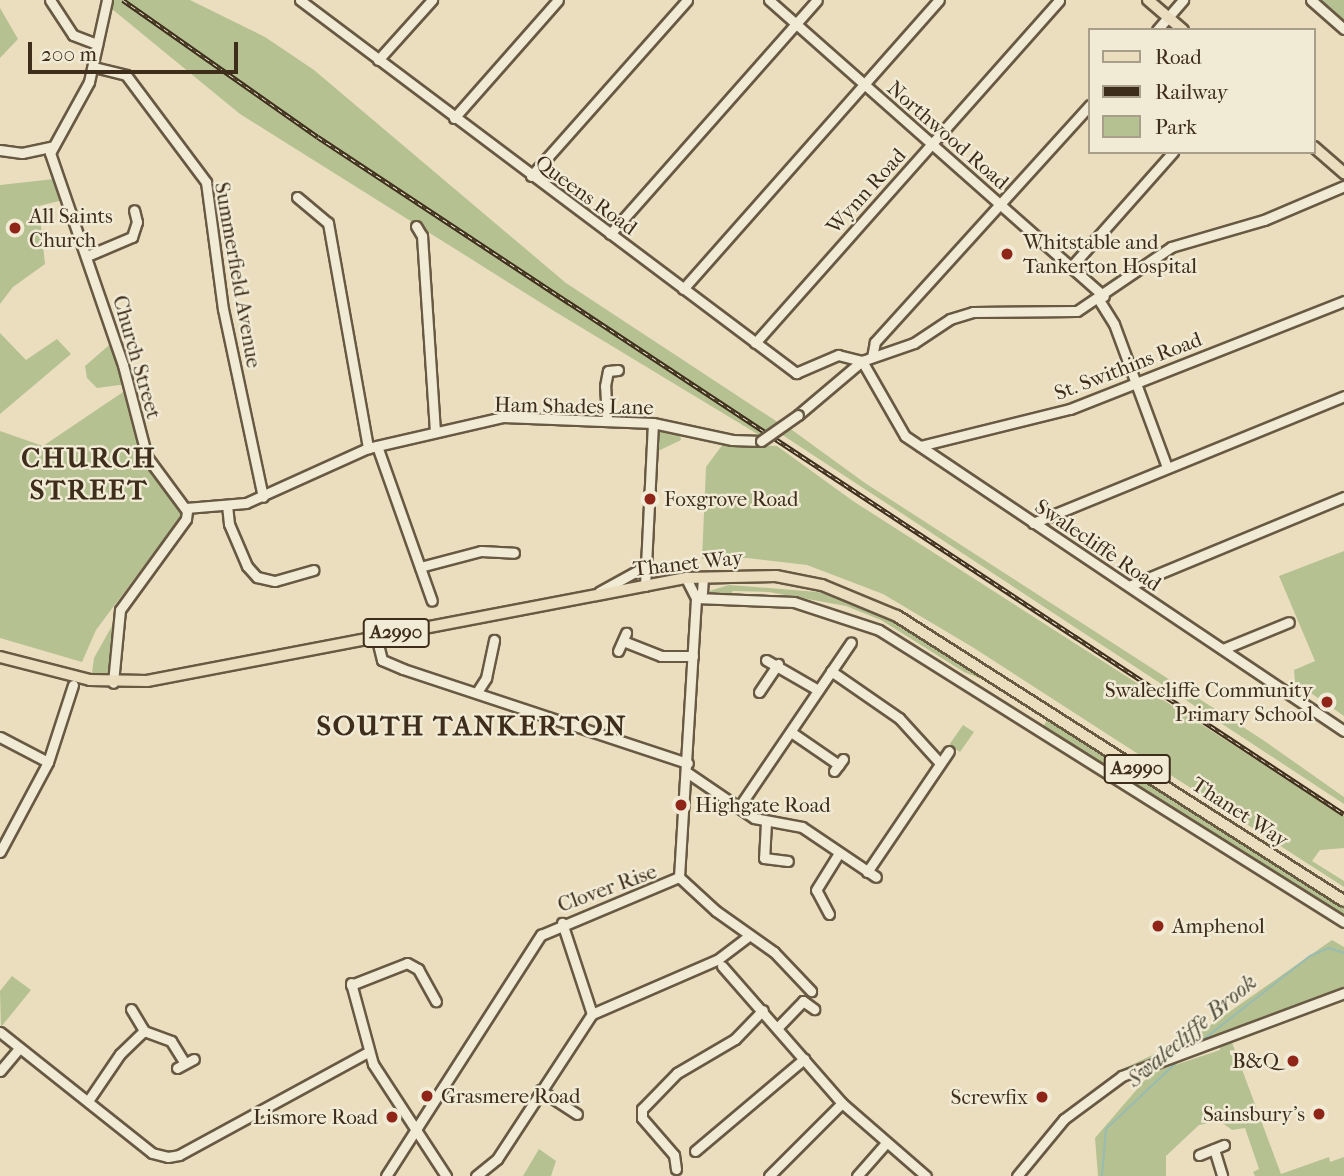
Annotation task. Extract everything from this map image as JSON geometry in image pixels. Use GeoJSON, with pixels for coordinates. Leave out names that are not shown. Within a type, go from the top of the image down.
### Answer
{"type":"FeatureCollection","features":[{"type":"Feature","properties":{"kind":"main road"},"geometry":{"type":"LineString","coordinates":[[1148,0],[1181,28]]}},
{"type":"Feature","properties":{"kind":"main road"},"geometry":{"type":"LineString","coordinates":[[1316,149],[1344,173]]}},
{"type":"Feature","properties":{"kind":"main road","name":"Thanet Way"},"geometry":{"type":"LineString","coordinates":[[0,657],[113,683],[172,677],[596,593],[686,578],[776,576],[822,585],[897,616],[1344,901]]}},
{"type":"Feature","properties":{"kind":"street"},"geometry":{"type":"LineString","coordinates":[[50,0],[73,35],[97,44]]}},
{"type":"Feature","properties":{"kind":"street","name":"Queens Road"},"geometry":{"type":"LineString","coordinates":[[300,0],[796,373],[838,355],[862,361]]}},
{"type":"Feature","properties":{"kind":"street"},"geometry":{"type":"LineString","coordinates":[[378,60],[432,0]]}},
{"type":"Feature","properties":{"kind":"street"},"geometry":{"type":"LineString","coordinates":[[454,118],[558,0]]}},
{"type":"Feature","properties":{"kind":"street"},"geometry":{"type":"LineString","coordinates":[[531,176],[687,0]]}},
{"type":"Feature","properties":{"kind":"street","name":"Northwood Road"},"geometry":{"type":"LineString","coordinates":[[769,0],[1002,205],[1101,298],[1114,324],[1167,467]]}},
{"type":"Feature","properties":{"kind":"street"},"geometry":{"type":"LineString","coordinates":[[610,234],[817,0]]}},
{"type":"Feature","properties":{"kind":"street"},"geometry":{"type":"LineString","coordinates":[[683,289],[939,0]]}},
{"type":"Feature","properties":{"kind":"street","name":"Wynn Road"},"geometry":{"type":"LineString","coordinates":[[755,343],[1059,0]]}},
{"type":"Feature","properties":{"kind":"street"},"geometry":{"type":"LineString","coordinates":[[1159,28],[1183,0]]}},
{"type":"Feature","properties":{"kind":"street"},"geometry":{"type":"LineString","coordinates":[[1311,0],[1344,29]]}},
{"type":"Feature","properties":{"kind":"street"},"geometry":{"type":"LineString","coordinates":[[0,150],[22,153],[51,148],[73,114],[94,67],[107,2]]}},
{"type":"Feature","properties":{"kind":"street","name":"Summerfield Avenue"},"geometry":{"type":"LineString","coordinates":[[94,67],[126,75],[206,182],[223,309],[263,497]]}},
{"type":"Feature","properties":{"kind":"street"},"geometry":{"type":"LineString","coordinates":[[872,357],[875,342],[1088,107]]}},
{"type":"Feature","properties":{"kind":"street","name":"Church Street"},"geometry":{"type":"LineString","coordinates":[[51,148],[55,175],[87,256],[147,457],[160,480],[186,508]]}},
{"type":"Feature","properties":{"kind":"street"},"geometry":{"type":"LineString","coordinates":[[1071,267],[1171,154]]}},
{"type":"Feature","properties":{"kind":"street"},"geometry":{"type":"LineString","coordinates":[[862,361],[914,343],[963,314],[1065,313],[1101,298],[1171,247],[1264,220],[1344,186]]}},
{"type":"Feature","properties":{"kind":"street"},"geometry":{"type":"LineString","coordinates":[[297,197],[328,223],[372,447],[432,601]]}},
{"type":"Feature","properties":{"kind":"street"},"geometry":{"type":"LineString","coordinates":[[87,256],[125,242],[142,220],[134,210]]}},
{"type":"Feature","properties":{"kind":"street"},"geometry":{"type":"LineString","coordinates":[[416,226],[422,236],[435,431]]}},
{"type":"Feature","properties":{"kind":"street","name":"St. Swithins Road"},"geometry":{"type":"LineString","coordinates":[[920,446],[1070,409],[1344,301]]}},
{"type":"Feature","properties":{"kind":"street","name":"Ham Shades Lane"},"geometry":{"type":"LineString","coordinates":[[186,508],[227,505],[263,497],[372,447],[503,417],[653,423],[761,441],[798,415],[862,361]]}},
{"type":"Feature","properties":{"kind":"street","name":"Swalecliffe Road"},"geometry":{"type":"LineString","coordinates":[[862,361],[900,429],[920,446],[1344,731]]}},
{"type":"Feature","properties":{"kind":"street"},"geometry":{"type":"LineString","coordinates":[[607,421],[605,386],[608,371],[618,370]]}},
{"type":"Feature","properties":{"kind":"street"},"geometry":{"type":"LineString","coordinates":[[1033,523],[1344,396]]}},
{"type":"Feature","properties":{"kind":"street"},"geometry":{"type":"LineString","coordinates":[[645,586],[653,423]]}},
{"type":"Feature","properties":{"kind":"street"},"geometry":{"type":"LineString","coordinates":[[1129,586],[1344,497]]}},
{"type":"Feature","properties":{"kind":"street"},"geometry":{"type":"LineString","coordinates":[[227,505],[229,524],[253,574],[270,582],[313,570]]}},
{"type":"Feature","properties":{"kind":"street"},"geometry":{"type":"LineString","coordinates":[[113,683],[120,610],[186,519],[186,508]]}},
{"type":"Feature","properties":{"kind":"street"},"geometry":{"type":"LineString","coordinates":[[420,567],[481,551],[514,553]]}},
{"type":"Feature","properties":{"kind":"street"},"geometry":{"type":"LineString","coordinates":[[646,566],[659,583]]}},
{"type":"Feature","properties":{"kind":"street"},"geometry":{"type":"LineString","coordinates":[[596,593],[646,566]]}},
{"type":"Feature","properties":{"kind":"street","name":"Clover Rise"},"geometry":{"type":"LineString","coordinates":[[696,598],[702,592],[703,577]]}},
{"type":"Feature","properties":{"kind":"street","name":"Clover Rise"},"geometry":{"type":"LineString","coordinates":[[416,1129],[533,943],[562,923],[679,877],[688,768],[696,598],[686,578]]}},
{"type":"Feature","properties":{"kind":"street"},"geometry":{"type":"LineString","coordinates":[[696,598],[794,602],[879,629],[1344,922]]}},
{"type":"Feature","properties":{"kind":"street"},"geometry":{"type":"LineString","coordinates":[[1223,649],[1289,622]]}},
{"type":"Feature","properties":{"kind":"street"},"geometry":{"type":"LineString","coordinates":[[376,636],[383,660],[449,686],[477,692],[688,768],[738,807],[766,822],[800,827],[871,874],[949,751]]}},
{"type":"Feature","properties":{"kind":"street"},"geometry":{"type":"LineString","coordinates":[[618,651],[624,637],[660,656],[694,656]]}},
{"type":"Feature","properties":{"kind":"street"},"geometry":{"type":"LineString","coordinates":[[477,692],[486,678],[494,640]]}},
{"type":"Feature","properties":{"kind":"street"},"geometry":{"type":"LineString","coordinates":[[738,807],[851,642]]}},
{"type":"Feature","properties":{"kind":"street"},"geometry":{"type":"LineString","coordinates":[[766,660],[778,664],[818,690]]}},
{"type":"Feature","properties":{"kind":"street"},"geometry":{"type":"LineString","coordinates":[[759,692],[778,664]]}},
{"type":"Feature","properties":{"kind":"street"},"geometry":{"type":"LineString","coordinates":[[831,671],[899,718],[940,762]]}},
{"type":"Feature","properties":{"kind":"street"},"geometry":{"type":"LineString","coordinates":[[0,852],[48,762],[69,688]]}},
{"type":"Feature","properties":{"kind":"street"},"geometry":{"type":"LineString","coordinates":[[791,732],[839,765]]}},
{"type":"Feature","properties":{"kind":"street"},"geometry":{"type":"LineString","coordinates":[[0,737],[48,762]]}},
{"type":"Feature","properties":{"kind":"street"},"geometry":{"type":"LineString","coordinates":[[766,822],[764,858],[788,861]]}},
{"type":"Feature","properties":{"kind":"street"},"geometry":{"type":"LineString","coordinates":[[829,914],[817,890],[839,853]]}},
{"type":"Feature","properties":{"kind":"street"},"geometry":{"type":"LineString","coordinates":[[679,877],[750,934],[811,991]]}},
{"type":"Feature","properties":{"kind":"street"},"geometry":{"type":"LineString","coordinates":[[562,923],[592,1014]]}},
{"type":"Feature","properties":{"kind":"street"},"geometry":{"type":"LineString","coordinates":[[475,1176],[497,1159],[592,1014],[717,960],[750,934]]}},
{"type":"Feature","properties":{"kind":"street"},"geometry":{"type":"LineString","coordinates":[[436,1002],[418,969],[407,963],[351,984],[369,1052],[446,1176]]}},
{"type":"Feature","properties":{"kind":"street"},"geometry":{"type":"LineString","coordinates":[[722,966],[842,1103],[926,1176]]}},
{"type":"Feature","properties":{"kind":"street"},"geometry":{"type":"LineString","coordinates":[[1017,1176],[1081,1103],[1122,1076],[1206,1041],[1344,993]]}},
{"type":"Feature","properties":{"kind":"street"},"geometry":{"type":"LineString","coordinates":[[778,1027],[803,1002],[814,1009]]}},
{"type":"Feature","properties":{"kind":"street"},"geometry":{"type":"LineString","coordinates":[[131,1009],[144,1031],[171,1041],[185,1063]]}},
{"type":"Feature","properties":{"kind":"street"},"geometry":{"type":"LineString","coordinates":[[676,1169],[674,1155],[642,1118],[642,1109],[677,1073],[735,1038],[763,1010]]}},
{"type":"Feature","properties":{"kind":"street"},"geometry":{"type":"LineString","coordinates":[[88,1101],[120,1054],[144,1031]]}},
{"type":"Feature","properties":{"kind":"street"},"geometry":{"type":"LineString","coordinates":[[0,1032],[152,1153],[179,1155],[369,1052]]}},
{"type":"Feature","properties":{"kind":"street"},"geometry":{"type":"LineString","coordinates":[[0,1071],[19,1048]]}},
{"type":"Feature","properties":{"kind":"street"},"geometry":{"type":"LineString","coordinates":[[695,1151],[804,1059]]}},
{"type":"Feature","properties":{"kind":"street"},"geometry":{"type":"LineString","coordinates":[[540,1090],[577,1114]]}},
{"type":"Feature","properties":{"kind":"street"},"geometry":{"type":"LineString","coordinates":[[769,1176],[842,1103]]}},
{"type":"Feature","properties":{"kind":"street"},"geometry":{"type":"LineString","coordinates":[[386,1176],[416,1129]]}},
{"type":"Feature","properties":{"kind":"street"},"geometry":{"type":"LineString","coordinates":[[857,1176],[886,1143]]}},
{"type":"Feature","properties":{"kind":"street"},"geometry":{"type":"LineString","coordinates":[[1199,1155],[1224,1145]]}},
{"type":"Feature","properties":{"kind":"street"},"geometry":{"type":"LineString","coordinates":[[1214,1149],[1222,1176]]}},
{"type":"Feature","properties":{"kind":"green space"},"geometry":{"type":"Polygon","coordinates":[[[101,0],[190,0],[265,37],[314,70],[566,283],[779,423],[759,435],[554,311],[240,114],[101,0]]]}},
{"type":"Feature","properties":{"kind":"green space"},"geometry":{"type":"Polygon","coordinates":[[[1322,0],[1344,0],[1344,20],[1322,0]]]}},
{"type":"Feature","properties":{"kind":"green space"},"geometry":{"type":"Polygon","coordinates":[[[0,8],[18,39],[0,58],[0,8]]]}},
{"type":"Feature","properties":{"kind":"green space"},"geometry":{"type":"Polygon","coordinates":[[[54,179],[63,200],[39,206],[45,264],[13,287],[0,304],[0,185],[54,179]]]}},
{"type":"Feature","properties":{"kind":"green space"},"geometry":{"type":"Polygon","coordinates":[[[0,333],[26,360],[57,339],[71,354],[0,414],[0,333]]]}},
{"type":"Feature","properties":{"kind":"green space"},"geometry":{"type":"Polygon","coordinates":[[[115,340],[127,384],[97,388],[87,378],[85,366],[115,340]]]}},
{"type":"Feature","properties":{"kind":"green space"},"geometry":{"type":"Polygon","coordinates":[[[126,390],[152,476],[181,508],[181,516],[96,630],[82,662],[0,638],[0,431],[43,446],[126,390]]]}},
{"type":"Feature","properties":{"kind":"green space"},"geometry":{"type":"Polygon","coordinates":[[[788,427],[865,483],[1263,740],[1344,797],[1344,804],[781,434],[788,427]]]}},
{"type":"Feature","properties":{"kind":"green space"},"geometry":{"type":"Polygon","coordinates":[[[656,429],[679,430],[681,440],[656,452],[656,429]]]}},
{"type":"Feature","properties":{"kind":"green space"},"geometry":{"type":"Polygon","coordinates":[[[723,444],[777,446],[853,501],[1344,816],[1344,848],[1320,850],[1312,861],[1344,881],[1344,887],[974,648],[883,594],[807,565],[748,558],[702,559],[706,467],[723,444]]]}},
{"type":"Feature","properties":{"kind":"green space"},"geometry":{"type":"Polygon","coordinates":[[[1344,551],[1344,716],[1295,682],[1294,670],[1315,661],[1279,576],[1344,551]]]}},
{"type":"Feature","properties":{"kind":"green space"},"geometry":{"type":"Polygon","coordinates":[[[729,585],[818,592],[857,604],[895,622],[999,686],[964,672],[881,620],[846,606],[769,592],[733,591],[729,596],[711,595],[709,591],[729,585]]]}},
{"type":"Feature","properties":{"kind":"green space"},"geometry":{"type":"Polygon","coordinates":[[[118,615],[113,673],[92,673],[94,658],[118,615]]]}},
{"type":"Feature","properties":{"kind":"green space"},"geometry":{"type":"Polygon","coordinates":[[[1047,720],[1344,909],[1344,921],[1042,729],[1047,720]]]}},
{"type":"Feature","properties":{"kind":"green space"},"geometry":{"type":"Polygon","coordinates":[[[963,725],[974,732],[960,752],[949,745],[963,725]]]}},
{"type":"Feature","properties":{"kind":"green space"},"geometry":{"type":"Polygon","coordinates":[[[1332,940],[1344,947],[1344,988],[1118,1071],[1198,1034],[1332,940]]]}},
{"type":"Feature","properties":{"kind":"green space"},"geometry":{"type":"Polygon","coordinates":[[[12,976],[31,990],[1,1027],[0,991],[12,976]]]}},
{"type":"Feature","properties":{"kind":"green space"},"geometry":{"type":"Polygon","coordinates":[[[1231,1040],[1281,1174],[1329,1157],[1330,1162],[1344,1157],[1344,1176],[1255,1176],[1253,1172],[1259,1169],[1245,1128],[1232,1130],[1220,1121],[1199,1125],[1166,1156],[1166,1176],[1098,1176],[1095,1138],[1151,1073],[1220,1050],[1220,1044],[1231,1040]]]}},
{"type":"Feature","properties":{"kind":"green space"},"geometry":{"type":"Polygon","coordinates":[[[539,1149],[556,1161],[551,1176],[523,1176],[539,1149]]]}},
{"type":"Feature","properties":{"kind":"waterway","name":"Swalecliffe Brook"},"geometry":{"type":"LineString","coordinates":[[1199,1043],[1310,956],[1329,948],[1344,953]]}},
{"type":"Feature","properties":{"kind":"waterway","name":"Swalecliffe Brook"},"geometry":{"type":"LineString","coordinates":[[1102,1176],[1106,1129],[1181,1058]]}},
{"type":"Feature","properties":{"kind":"railway"},"geometry":{"type":"LineString","coordinates":[[123,0],[318,137],[1344,814]]}},
{"type":"Feature","properties":{"kind":"place","name":"All Saints Church"},"geometry":{"type":"Point","coordinates":[15,228]}},
{"type":"Feature","properties":{"kind":"place","name":"Whitstable and Tankerton Hospital"},"geometry":{"type":"Point","coordinates":[1007,254]}},
{"type":"Feature","properties":{"kind":"place","name":"Foxgrove Road"},"geometry":{"type":"Point","coordinates":[650,499]}},
{"type":"Feature","properties":{"kind":"place","name":"Swalecliffe Community Primary School"},"geometry":{"type":"Point","coordinates":[1327,702]}},
{"type":"Feature","properties":{"kind":"place","name":"Highgate Road"},"geometry":{"type":"Point","coordinates":[681,805]}},
{"type":"Feature","properties":{"kind":"place","name":"Amphenol"},"geometry":{"type":"Point","coordinates":[1158,926]}},
{"type":"Feature","properties":{"kind":"place","name":"B&Q"},"geometry":{"type":"Point","coordinates":[1293,1061]}},
{"type":"Feature","properties":{"kind":"place","name":"Grasmere Road"},"geometry":{"type":"Point","coordinates":[427,1096]}},
{"type":"Feature","properties":{"kind":"place","name":"Screwfix"},"geometry":{"type":"Point","coordinates":[1042,1097]}},
{"type":"Feature","properties":{"kind":"place","name":"Sainsbury's"},"geometry":{"type":"Point","coordinates":[1319,1114]}},
{"type":"Feature","properties":{"kind":"place","name":"Lismore Road"},"geometry":{"type":"Point","coordinates":[392,1117]}},
{"type":"Feature","properties":{"kind":"district","name":"CHURCH STREET"},"geometry":{"type":"Point","coordinates":[89,474]}},
{"type":"Feature","properties":{"kind":"district","name":"SOUTH TANKERTON"},"geometry":{"type":"Point","coordinates":[472,726]}}]}
